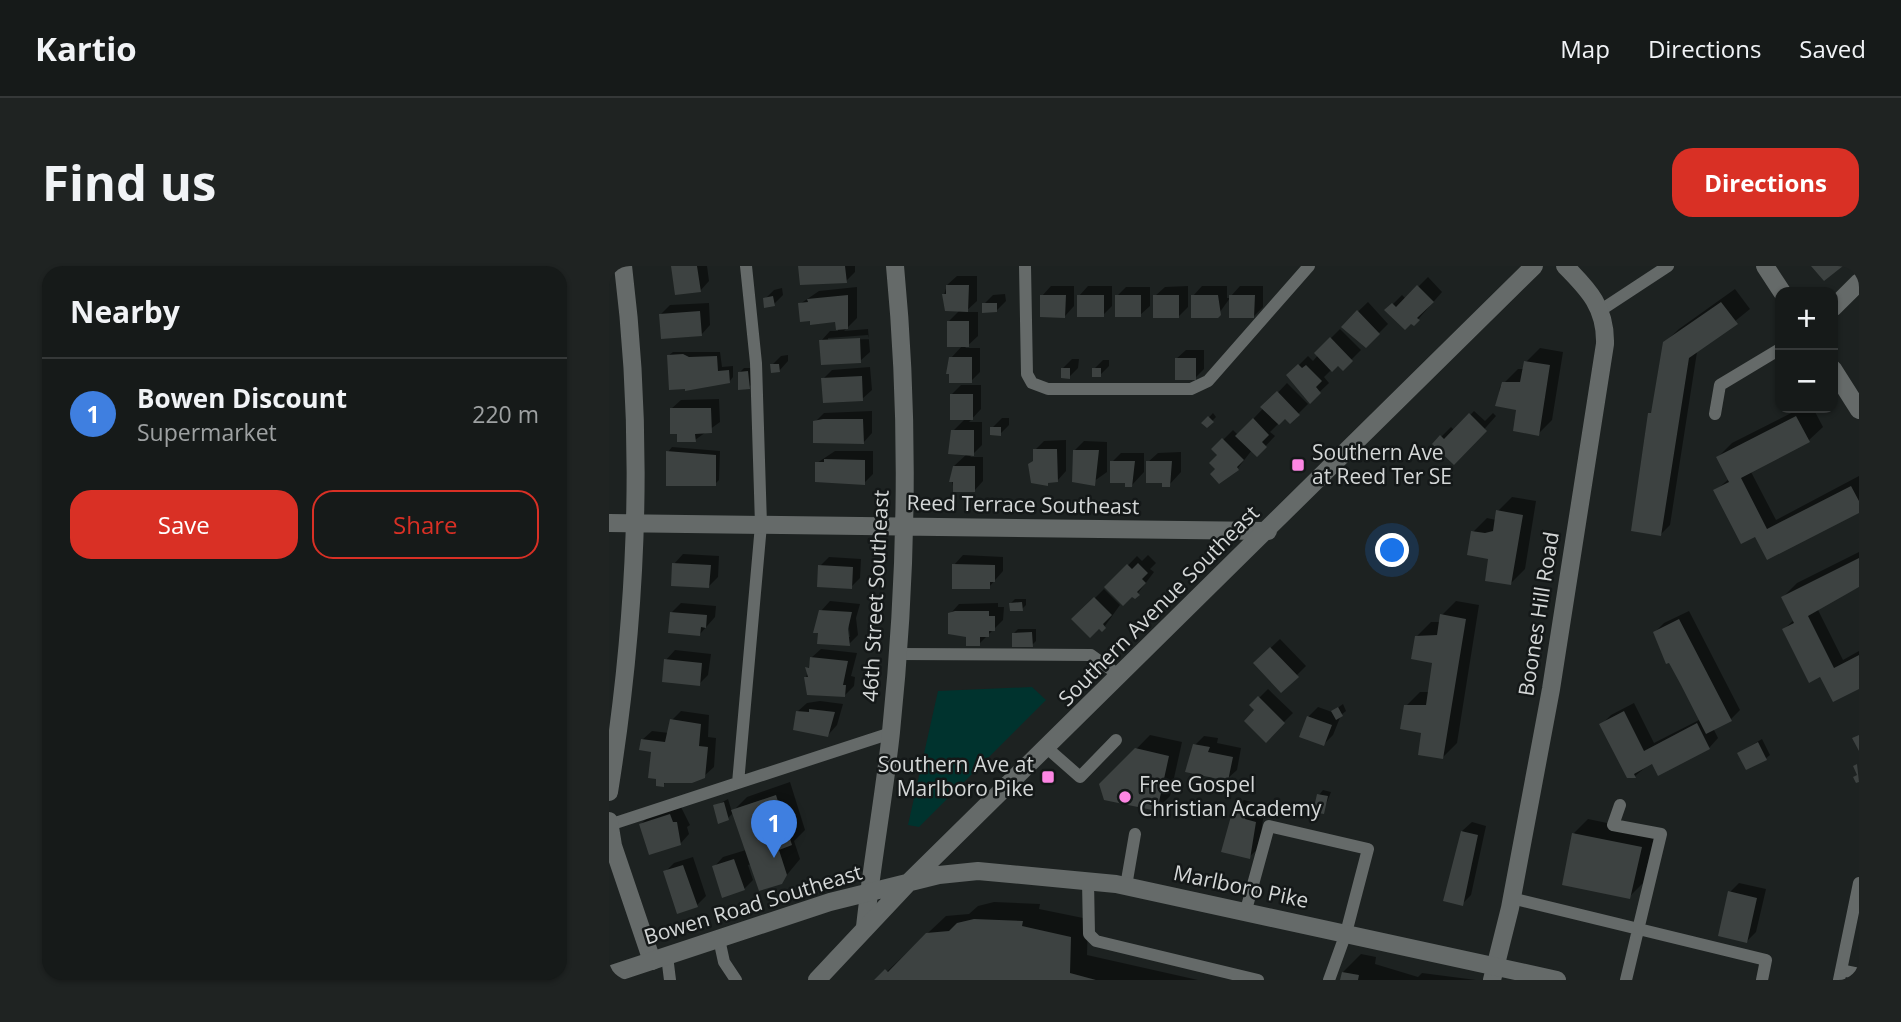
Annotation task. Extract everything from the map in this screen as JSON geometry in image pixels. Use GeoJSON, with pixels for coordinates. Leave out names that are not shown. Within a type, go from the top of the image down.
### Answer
{"type":"FeatureCollection","features":[{"type":"Feature","properties":{"kind":"street"},"geometry":{"type":"LineString","coordinates":[[609,792],[629,636],[635,524],[633,387],[623,266]]}},
{"type":"Feature","properties":{"kind":"street","name":"46th Street Southeast"},"geometry":{"type":"LineString","coordinates":[[865,927],[891,733],[905,526],[905,418],[895,266]]}},
{"type":"Feature","properties":{"kind":"street","name":"Southern Avenue Southeast"},"geometry":{"type":"LineString","coordinates":[[817,980],[910,881],[1121,676],[1534,266]]}},
{"type":"Feature","properties":{"kind":"street"},"geometry":{"type":"LineString","coordinates":[[1565,266],[1597,301],[1601,310]]}},
{"type":"Feature","properties":{"kind":"street"},"geometry":{"type":"LineString","coordinates":[[1765,266],[1779,287]]}},
{"type":"Feature","properties":{"kind":"street"},"geometry":{"type":"LineString","coordinates":[[1838,303],[1859,282]]}},
{"type":"Feature","properties":{"kind":"street","name":"Boones Hill Road"},"geometry":{"type":"LineString","coordinates":[[1494,973],[1551,688],[1605,344],[1605,323],[1601,310]]}},
{"type":"Feature","properties":{"kind":"street"},"geometry":{"type":"LineString","coordinates":[[1838,377],[1859,410]]}},
{"type":"Feature","properties":{"kind":"street","name":"Reed Terrace Southeast"},"geometry":{"type":"LineString","coordinates":[[609,523],[1268,531]]}},
{"type":"Feature","properties":{"kind":"street"},"geometry":{"type":"LineString","coordinates":[[609,824],[660,958]]}},
{"type":"Feature","properties":{"kind":"street","name":"Marlboro Pike"},"geometry":{"type":"LineString","coordinates":[[910,881],[978,871],[1126,886],[1346,933],[1494,973],[1557,980]]}},
{"type":"Feature","properties":{"kind":"street","name":"Bowen Road Southeast"},"geometry":{"type":"LineString","coordinates":[[609,975],[910,881]]}},
{"type":"Feature","properties":{"kind":"lane"},"geometry":{"type":"LineString","coordinates":[[738,783],[761,525],[756,363],[746,266]]}},
{"type":"Feature","properties":{"kind":"lane"},"geometry":{"type":"LineString","coordinates":[[1025,266],[1027,374],[1032,383],[1048,389],[1191,388],[1208,381],[1309,266]]}},
{"type":"Feature","properties":{"kind":"lane"},"geometry":{"type":"LineString","coordinates":[[1601,310],[1668,266]]}},
{"type":"Feature","properties":{"kind":"lane"},"geometry":{"type":"LineString","coordinates":[[1715,414],[1720,385],[1778,350]]}},
{"type":"Feature","properties":{"kind":"lane"},"geometry":{"type":"LineString","coordinates":[[898,653],[1091,655],[1121,676]]}},
{"type":"Feature","properties":{"kind":"lane"},"geometry":{"type":"LineString","coordinates":[[609,824],[891,733]]}},
{"type":"Feature","properties":{"kind":"lane"},"geometry":{"type":"LineString","coordinates":[[1047,748],[1080,777],[1116,740]]}},
{"type":"Feature","properties":{"kind":"lane"},"geometry":{"type":"LineString","coordinates":[[1620,805],[1613,825],[1661,834],[1640,931],[1626,980]]}},
{"type":"Feature","properties":{"kind":"lane"},"geometry":{"type":"LineString","coordinates":[[1246,910],[1269,826],[1368,849],[1346,933],[1329,980]]}},
{"type":"Feature","properties":{"kind":"lane"},"geometry":{"type":"LineString","coordinates":[[1126,886],[1135,834]]}},
{"type":"Feature","properties":{"kind":"lane"},"geometry":{"type":"LineString","coordinates":[[1088,881],[1089,934],[1096,941],[1258,980]]}},
{"type":"Feature","properties":{"kind":"lane"},"geometry":{"type":"LineString","coordinates":[[1859,883],[1840,975],[1859,974]]}},
{"type":"Feature","properties":{"kind":"lane"},"geometry":{"type":"LineString","coordinates":[[1511,898],[1766,960],[1762,980]]}},
{"type":"Feature","properties":{"kind":"lane"},"geometry":{"type":"LineString","coordinates":[[719,939],[724,962],[736,980]]}},
{"type":"Feature","properties":{"kind":"lane"},"geometry":{"type":"LineString","coordinates":[[660,958],[670,980]]}},
{"type":"Feature","properties":{"kind":"green space"},"geometry":{"type":"Polygon","coordinates":[[[1032,687],[1046,700],[919,827],[908,825],[938,691],[1032,687]]]}},
{"type":"Feature","properties":{"kind":"building"},"geometry":{"type":"Polygon","coordinates":[[[671,266],[697,266],[701,292],[675,295],[671,266]]]}},
{"type":"Feature","properties":{"kind":"building"},"geometry":{"type":"Polygon","coordinates":[[[798,266],[845,266],[847,283],[800,285],[798,266]]]}},
{"type":"Feature","properties":{"kind":"building"},"geometry":{"type":"Polygon","coordinates":[[[1811,266],[1843,266],[1824,281],[1811,266]]]}},
{"type":"Feature","properties":{"kind":"building"},"geometry":{"type":"Polygon","coordinates":[[[946,285],[969,285],[968,312],[945,311],[942,294],[946,294],[946,285]]]}},
{"type":"Feature","properties":{"kind":"building"},"geometry":{"type":"Polygon","coordinates":[[[1417,285],[1434,302],[1417,318],[1420,320],[1414,326],[1411,324],[1405,330],[1384,310],[1392,303],[1396,307],[1417,285]]]}},
{"type":"Feature","properties":{"kind":"building"},"geometry":{"type":"Polygon","coordinates":[[[848,295],[848,329],[836,330],[835,322],[810,325],[810,321],[800,322],[798,303],[808,302],[807,299],[848,295]]]}},
{"type":"Feature","properties":{"kind":"building"},"geometry":{"type":"Polygon","coordinates":[[[1040,295],[1066,295],[1065,318],[1040,317],[1040,295]]]}},
{"type":"Feature","properties":{"kind":"building"},"geometry":{"type":"Polygon","coordinates":[[[1077,295],[1104,295],[1104,317],[1077,317],[1077,295]]]}},
{"type":"Feature","properties":{"kind":"building"},"geometry":{"type":"Polygon","coordinates":[[[1115,295],[1141,295],[1141,317],[1115,317],[1115,295]]]}},
{"type":"Feature","properties":{"kind":"building"},"geometry":{"type":"Polygon","coordinates":[[[1153,295],[1179,295],[1179,318],[1153,318],[1153,295]]]}},
{"type":"Feature","properties":{"kind":"building"},"geometry":{"type":"Polygon","coordinates":[[[1191,295],[1218,295],[1221,315],[1218,318],[1191,318],[1191,295]]]}},
{"type":"Feature","properties":{"kind":"building"},"geometry":{"type":"Polygon","coordinates":[[[1229,295],[1255,295],[1254,318],[1229,318],[1229,295]]]}},
{"type":"Feature","properties":{"kind":"building"},"geometry":{"type":"Polygon","coordinates":[[[773,296],[775,306],[764,308],[763,298],[773,296]]]}},
{"type":"Feature","properties":{"kind":"building"},"geometry":{"type":"Polygon","coordinates":[[[1721,302],[1738,324],[1689,358],[1661,536],[1631,531],[1648,413],[1651,413],[1663,342],[1721,302]]]}},
{"type":"Feature","properties":{"kind":"building"},"geometry":{"type":"Polygon","coordinates":[[[982,303],[997,303],[997,312],[982,313],[982,303]]]}},
{"type":"Feature","properties":{"kind":"building"},"geometry":{"type":"Polygon","coordinates":[[[1357,310],[1380,334],[1366,348],[1341,327],[1357,310]]]}},
{"type":"Feature","properties":{"kind":"building"},"geometry":{"type":"Polygon","coordinates":[[[700,311],[702,336],[661,339],[659,314],[700,311]]]}},
{"type":"Feature","properties":{"kind":"building"},"geometry":{"type":"Polygon","coordinates":[[[947,321],[969,321],[969,347],[947,347],[947,321]]]}},
{"type":"Feature","properties":{"kind":"building"},"geometry":{"type":"Polygon","coordinates":[[[1330,337],[1353,361],[1343,371],[1338,366],[1332,372],[1314,353],[1330,337]]]}},
{"type":"Feature","properties":{"kind":"building"},"geometry":{"type":"Polygon","coordinates":[[[860,338],[861,363],[821,365],[819,340],[860,338]]]}},
{"type":"Feature","properties":{"kind":"building"},"geometry":{"type":"Polygon","coordinates":[[[683,354],[689,357],[717,356],[718,371],[729,370],[730,383],[685,391],[669,390],[667,355],[683,354]]]}},
{"type":"Feature","properties":{"kind":"building"},"geometry":{"type":"Polygon","coordinates":[[[949,357],[972,357],[972,383],[949,383],[949,374],[946,374],[949,357]]]}},
{"type":"Feature","properties":{"kind":"building"},"geometry":{"type":"Polygon","coordinates":[[[1175,358],[1196,358],[1196,380],[1175,380],[1175,358]]]}},
{"type":"Feature","properties":{"kind":"building"},"geometry":{"type":"Polygon","coordinates":[[[1524,361],[1550,365],[1539,436],[1513,431],[1516,410],[1495,406],[1502,382],[1520,382],[1524,361]]]}},
{"type":"Feature","properties":{"kind":"building"},"geometry":{"type":"Polygon","coordinates":[[[770,364],[779,364],[780,372],[771,373],[770,364]]]}},
{"type":"Feature","properties":{"kind":"building"},"geometry":{"type":"Polygon","coordinates":[[[1298,364],[1302,368],[1306,365],[1322,381],[1316,387],[1321,393],[1310,404],[1286,375],[1298,364]]]}},
{"type":"Feature","properties":{"kind":"building"},"geometry":{"type":"Polygon","coordinates":[[[1061,368],[1070,368],[1070,379],[1061,378],[1061,368]]]}},
{"type":"Feature","properties":{"kind":"building"},"geometry":{"type":"Polygon","coordinates":[[[1092,368],[1101,368],[1101,377],[1092,377],[1092,368]]]}},
{"type":"Feature","properties":{"kind":"building"},"geometry":{"type":"Polygon","coordinates":[[[748,371],[750,389],[738,390],[738,372],[748,371]]]}},
{"type":"Feature","properties":{"kind":"building"},"geometry":{"type":"Polygon","coordinates":[[[862,376],[863,401],[823,403],[821,378],[862,376]]]}},
{"type":"Feature","properties":{"kind":"building"},"geometry":{"type":"Polygon","coordinates":[[[1277,391],[1300,415],[1290,424],[1285,419],[1279,425],[1260,407],[1277,391]]]}},
{"type":"Feature","properties":{"kind":"building"},"geometry":{"type":"Polygon","coordinates":[[[950,394],[973,394],[973,420],[950,420],[950,394]]]}},
{"type":"Feature","properties":{"kind":"building"},"geometry":{"type":"Polygon","coordinates":[[[670,408],[711,408],[712,433],[695,434],[696,442],[677,442],[677,434],[670,434],[670,408]]]}},
{"type":"Feature","properties":{"kind":"building"},"geometry":{"type":"Polygon","coordinates":[[[1469,413],[1487,431],[1454,465],[1432,444],[1440,435],[1444,439],[1469,413]]]}},
{"type":"Feature","properties":{"kind":"building"},"geometry":{"type":"Polygon","coordinates":[[[1208,416],[1214,422],[1207,428],[1201,423],[1208,416]]]}},
{"type":"Feature","properties":{"kind":"building"},"geometry":{"type":"Polygon","coordinates":[[[1796,416],[1810,442],[1741,478],[1767,529],[1851,486],[1859,501],[1859,513],[1767,560],[1755,537],[1741,544],[1713,490],[1729,482],[1716,457],[1796,416]]]}},
{"type":"Feature","properties":{"kind":"building"},"geometry":{"type":"Polygon","coordinates":[[[1253,418],[1269,435],[1262,442],[1267,447],[1257,457],[1235,436],[1253,418]]]}},
{"type":"Feature","properties":{"kind":"building"},"geometry":{"type":"Polygon","coordinates":[[[863,419],[864,444],[813,443],[813,421],[863,419]]]}},
{"type":"Feature","properties":{"kind":"building"},"geometry":{"type":"Polygon","coordinates":[[[990,427],[1001,427],[1001,436],[990,435],[990,427]]]}},
{"type":"Feature","properties":{"kind":"building"},"geometry":{"type":"Polygon","coordinates":[[[951,430],[974,430],[974,456],[948,454],[951,430]]]}},
{"type":"Feature","properties":{"kind":"building"},"geometry":{"type":"Polygon","coordinates":[[[1222,438],[1244,460],[1237,467],[1239,470],[1219,484],[1210,474],[1215,469],[1209,463],[1217,455],[1211,449],[1222,438]]]}},
{"type":"Feature","properties":{"kind":"building"},"geometry":{"type":"Polygon","coordinates":[[[1033,449],[1057,449],[1058,482],[1048,483],[1048,486],[1031,483],[1028,464],[1033,461],[1033,449]]]}},
{"type":"Feature","properties":{"kind":"building"},"geometry":{"type":"Polygon","coordinates":[[[1073,450],[1099,450],[1095,486],[1072,482],[1073,450]]]}},
{"type":"Feature","properties":{"kind":"building"},"geometry":{"type":"Polygon","coordinates":[[[666,451],[716,455],[716,486],[666,486],[666,451]]]}},
{"type":"Feature","properties":{"kind":"building"},"geometry":{"type":"Polygon","coordinates":[[[824,459],[865,460],[865,485],[815,482],[815,462],[824,462],[824,459]]]}},
{"type":"Feature","properties":{"kind":"building"},"geometry":{"type":"Polygon","coordinates":[[[1110,461],[1135,461],[1132,487],[1125,487],[1125,483],[1110,483],[1110,461]]]}},
{"type":"Feature","properties":{"kind":"building"},"geometry":{"type":"Polygon","coordinates":[[[1146,461],[1172,461],[1170,487],[1162,487],[1162,483],[1146,483],[1146,461]]]}},
{"type":"Feature","properties":{"kind":"building"},"geometry":{"type":"Polygon","coordinates":[[[953,466],[975,466],[975,492],[953,492],[953,482],[949,482],[953,466]]]}},
{"type":"Feature","properties":{"kind":"building"},"geometry":{"type":"Polygon","coordinates":[[[1496,510],[1523,515],[1511,585],[1485,581],[1488,559],[1467,555],[1471,531],[1493,531],[1496,510]]]}},
{"type":"Feature","properties":{"kind":"building"},"geometry":{"type":"Polygon","coordinates":[[[1859,558],[1859,587],[1808,616],[1834,668],[1859,655],[1859,689],[1833,702],[1820,677],[1809,683],[1782,629],[1794,623],[1781,597],[1859,558]]]}},
{"type":"Feature","properties":{"kind":"building"},"geometry":{"type":"Polygon","coordinates":[[[672,563],[711,565],[709,588],[671,586],[672,563]]]}},
{"type":"Feature","properties":{"kind":"building"},"geometry":{"type":"Polygon","coordinates":[[[1138,563],[1148,573],[1142,579],[1146,583],[1137,592],[1140,595],[1135,599],[1132,597],[1123,606],[1104,587],[1127,564],[1132,569],[1138,563]]]}},
{"type":"Feature","properties":{"kind":"building"},"geometry":{"type":"Polygon","coordinates":[[[952,564],[995,565],[995,582],[990,582],[990,589],[952,589],[952,564]]]}},
{"type":"Feature","properties":{"kind":"building"},"geometry":{"type":"Polygon","coordinates":[[[818,565],[853,567],[852,589],[817,587],[818,565]]]}},
{"type":"Feature","properties":{"kind":"building"},"geometry":{"type":"Polygon","coordinates":[[[1094,597],[1112,615],[1103,624],[1106,628],[1102,632],[1099,629],[1090,638],[1071,619],[1094,597]]]}},
{"type":"Feature","properties":{"kind":"building"},"geometry":{"type":"Polygon","coordinates":[[[1022,602],[1023,611],[1010,611],[1009,603],[1022,602]]]}},
{"type":"Feature","properties":{"kind":"building"},"geometry":{"type":"Polygon","coordinates":[[[819,610],[852,612],[848,629],[850,646],[817,644],[818,633],[813,633],[819,610]]]}},
{"type":"Feature","properties":{"kind":"building"},"geometry":{"type":"Polygon","coordinates":[[[989,611],[989,616],[995,616],[995,631],[989,631],[989,637],[980,637],[980,646],[966,646],[966,637],[948,634],[948,613],[989,611]]]}},
{"type":"Feature","properties":{"kind":"building"},"geometry":{"type":"Polygon","coordinates":[[[670,612],[707,615],[706,628],[701,627],[700,636],[668,633],[670,612]]]}},
{"type":"Feature","properties":{"kind":"building"},"geometry":{"type":"Polygon","coordinates":[[[1440,614],[1466,619],[1443,759],[1418,755],[1421,733],[1400,729],[1404,705],[1426,705],[1432,663],[1411,659],[1415,636],[1437,635],[1440,614]]]}},
{"type":"Feature","properties":{"kind":"building"},"geometry":{"type":"Polygon","coordinates":[[[1679,619],[1732,721],[1706,734],[1669,663],[1666,664],[1653,632],[1679,619]]]}},
{"type":"Feature","properties":{"kind":"building"},"geometry":{"type":"Polygon","coordinates":[[[1032,632],[1033,647],[1012,647],[1012,633],[1032,632]]]}},
{"type":"Feature","properties":{"kind":"building"},"geometry":{"type":"Polygon","coordinates":[[[1270,647],[1299,677],[1281,693],[1253,663],[1270,647]]]}},
{"type":"Feature","properties":{"kind":"building"},"geometry":{"type":"Polygon","coordinates":[[[810,657],[848,661],[843,685],[846,685],[845,697],[807,695],[804,677],[808,677],[805,667],[809,668],[810,657]]]}},
{"type":"Feature","properties":{"kind":"building"},"geometry":{"type":"Polygon","coordinates":[[[664,659],[702,663],[700,686],[662,682],[664,659]]]}},
{"type":"Feature","properties":{"kind":"building"},"geometry":{"type":"Polygon","coordinates":[[[1258,696],[1285,723],[1266,743],[1244,721],[1254,710],[1249,705],[1258,696]]]}},
{"type":"Feature","properties":{"kind":"building"},"geometry":{"type":"Polygon","coordinates":[[[1338,707],[1343,716],[1336,720],[1331,711],[1338,707]]]}},
{"type":"Feature","properties":{"kind":"building"},"geometry":{"type":"Polygon","coordinates":[[[809,709],[835,712],[828,737],[793,730],[796,711],[809,712],[809,709]]]}},
{"type":"Feature","properties":{"kind":"building"},"geometry":{"type":"Polygon","coordinates":[[[1624,711],[1644,751],[1697,723],[1710,749],[1658,776],[1652,764],[1634,774],[1636,778],[1627,778],[1599,724],[1624,711]]]}},
{"type":"Feature","properties":{"kind":"building"},"geometry":{"type":"Polygon","coordinates":[[[1307,716],[1332,725],[1324,746],[1299,737],[1307,716]]]}},
{"type":"Feature","properties":{"kind":"building"},"geometry":{"type":"Polygon","coordinates":[[[670,719],[701,724],[699,746],[708,747],[705,778],[692,783],[664,783],[664,787],[656,786],[656,779],[648,778],[651,752],[639,750],[641,739],[665,742],[670,719]]]}},
{"type":"Feature","properties":{"kind":"building"},"geometry":{"type":"Polygon","coordinates":[[[1859,735],[1859,751],[1852,738],[1859,735]]]}},
{"type":"Feature","properties":{"kind":"building"},"geometry":{"type":"Polygon","coordinates":[[[1758,742],[1767,760],[1746,770],[1737,753],[1758,742]]]}},
{"type":"Feature","properties":{"kind":"building"},"geometry":{"type":"Polygon","coordinates":[[[1193,744],[1210,747],[1208,752],[1233,757],[1228,781],[1185,772],[1193,744]]]}},
{"type":"Feature","properties":{"kind":"building"},"geometry":{"type":"Polygon","coordinates":[[[1135,748],[1169,756],[1157,811],[1104,800],[1099,784],[1135,748]]]}},
{"type":"Feature","properties":{"kind":"building"},"geometry":{"type":"Polygon","coordinates":[[[1857,764],[1859,782],[1856,783],[1853,777],[1857,775],[1853,766],[1857,764]]]}},
{"type":"Feature","properties":{"kind":"building"},"geometry":{"type":"Polygon","coordinates":[[[1317,794],[1328,796],[1324,814],[1313,812],[1317,794]]]}},
{"type":"Feature","properties":{"kind":"building"},"geometry":{"type":"Polygon","coordinates":[[[776,795],[792,845],[779,850],[787,875],[782,884],[759,891],[731,810],[776,795]]]}},
{"type":"Feature","properties":{"kind":"building"},"geometry":{"type":"Polygon","coordinates":[[[724,802],[729,820],[718,824],[713,805],[724,802]]]}},
{"type":"Feature","properties":{"kind":"building"},"geometry":{"type":"Polygon","coordinates":[[[1233,809],[1246,812],[1245,819],[1256,822],[1250,859],[1221,852],[1233,809]]]}},
{"type":"Feature","properties":{"kind":"building"},"geometry":{"type":"Polygon","coordinates":[[[670,814],[673,822],[677,822],[681,845],[649,855],[639,824],[670,814]]]}},
{"type":"Feature","properties":{"kind":"building"},"geometry":{"type":"Polygon","coordinates":[[[1461,831],[1478,835],[1463,906],[1443,901],[1461,831]]]}},
{"type":"Feature","properties":{"kind":"building"},"geometry":{"type":"Polygon","coordinates":[[[1572,833],[1642,847],[1630,899],[1562,885],[1572,833]]]}},
{"type":"Feature","properties":{"kind":"building"},"geometry":{"type":"Polygon","coordinates":[[[734,859],[745,890],[722,898],[712,866],[734,859]]]}},
{"type":"Feature","properties":{"kind":"building"},"geometry":{"type":"Polygon","coordinates":[[[683,865],[698,907],[677,914],[663,871],[683,865]]]}},
{"type":"Feature","properties":{"kind":"building"},"geometry":{"type":"Polygon","coordinates":[[[1728,891],[1757,898],[1747,943],[1718,936],[1728,891]]]}},
{"type":"Feature","properties":{"kind":"building"},"geometry":{"type":"Polygon","coordinates":[[[974,919],[1023,921],[1022,926],[1071,937],[1070,973],[1096,980],[874,980],[885,969],[888,972],[926,933],[949,931],[957,923],[974,919]]]}},
{"type":"Feature","properties":{"kind":"building"},"geometry":{"type":"Polygon","coordinates":[[[1342,972],[1359,975],[1358,980],[1340,980],[1342,972]]]}},
{"type":"Feature","properties":{"kind":"place","name":"Southern Ave at Reed Ter SE"},"geometry":{"type":"Point","coordinates":[1298,465]}},
{"type":"Feature","properties":{"kind":"place","name":"Southern Ave at Marlboro Pike"},"geometry":{"type":"Point","coordinates":[1048,777]}},
{"type":"Feature","properties":{"kind":"place","name":"Free Gospel Christian Academy"},"geometry":{"type":"Point","coordinates":[1125,797]}},
{"type":"Feature","properties":{"kind":"place","name":"Bowen Discount"},"geometry":{"type":"Point","coordinates":[774,858]}}]}
